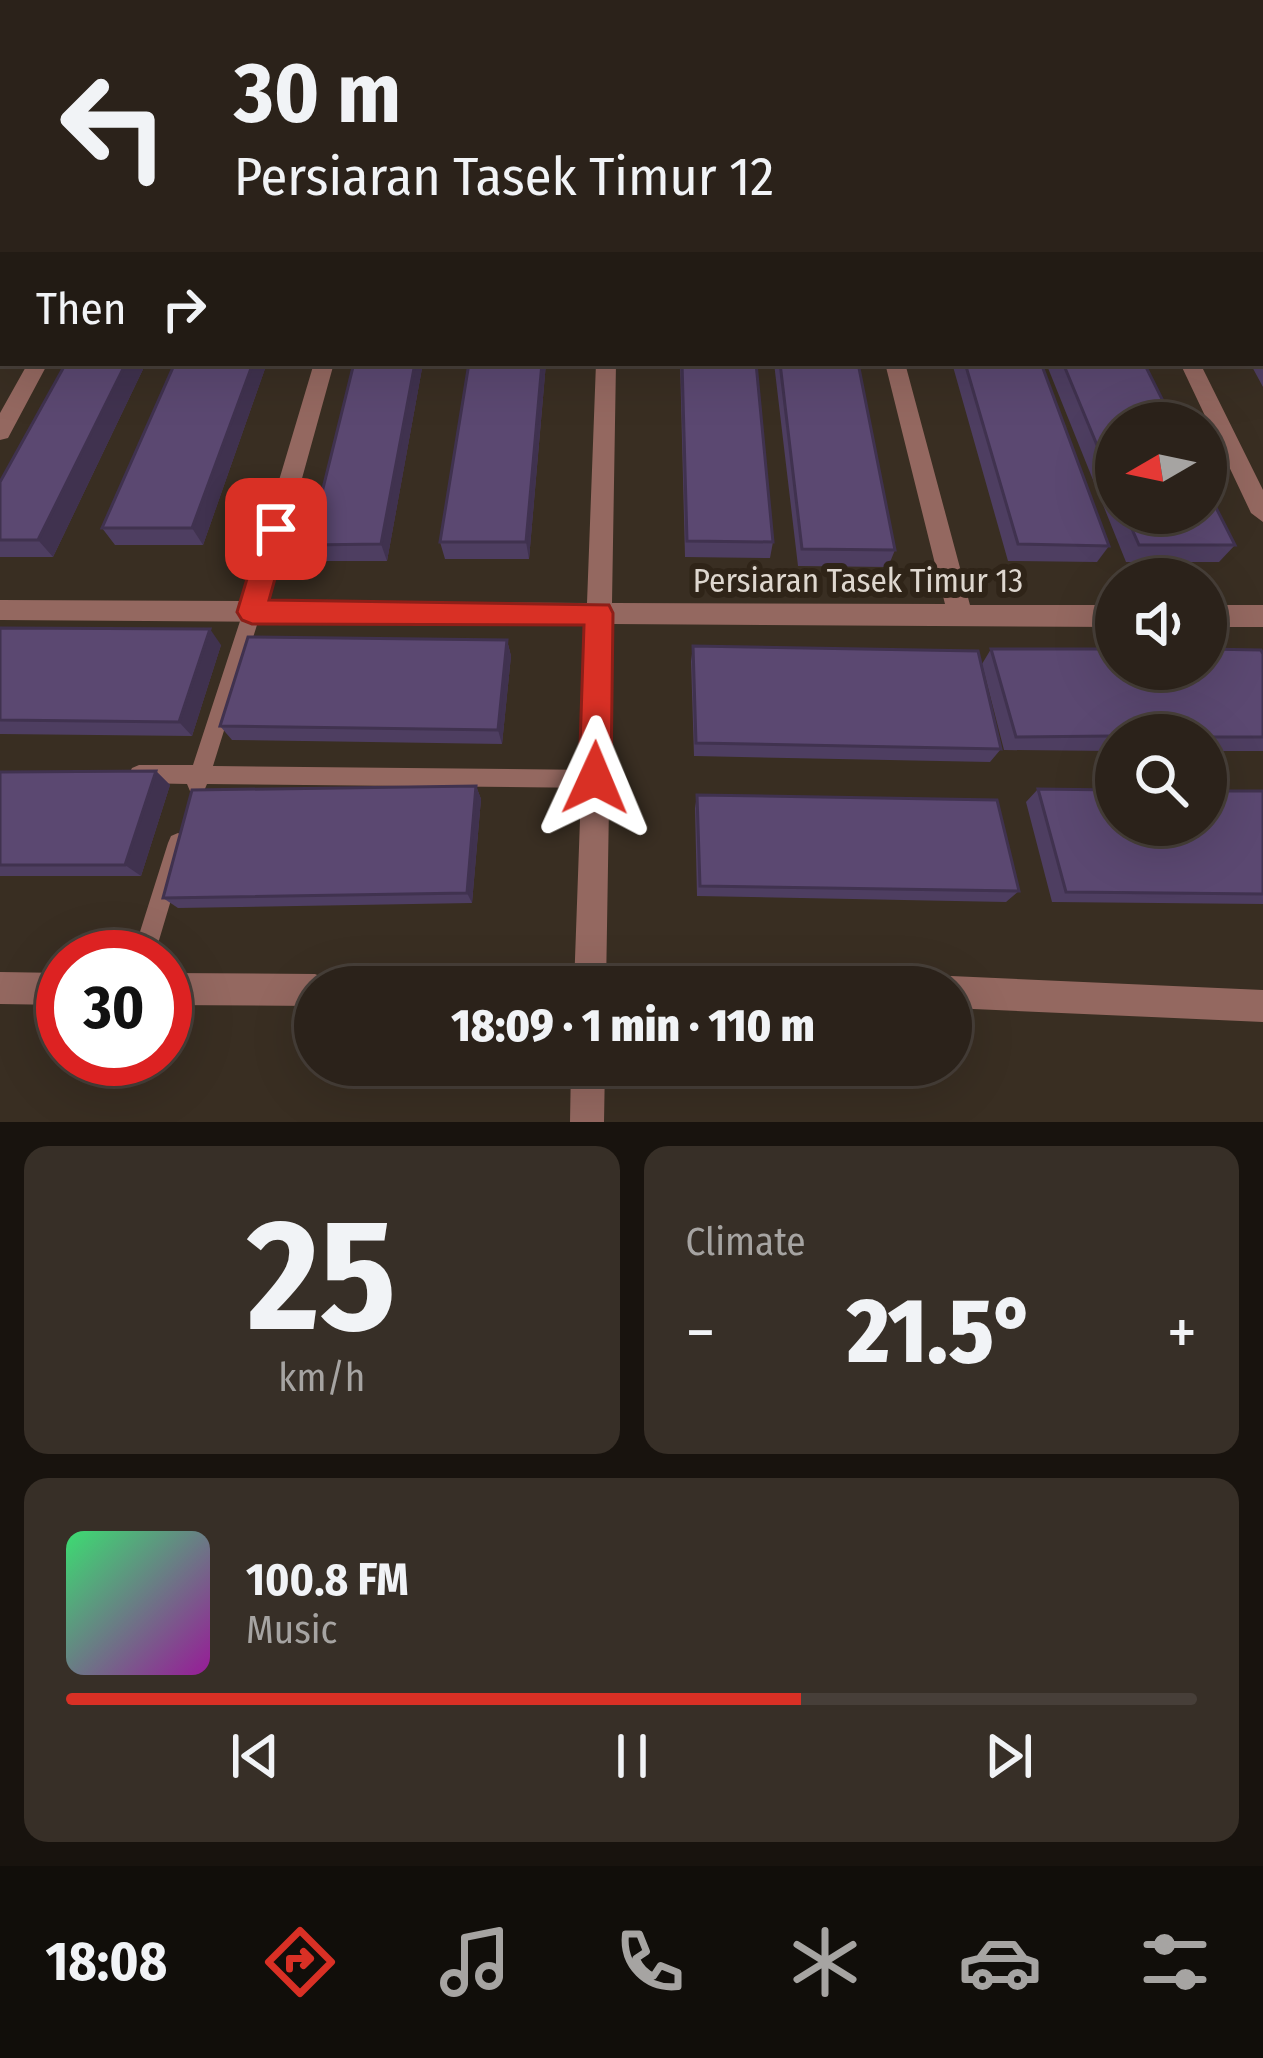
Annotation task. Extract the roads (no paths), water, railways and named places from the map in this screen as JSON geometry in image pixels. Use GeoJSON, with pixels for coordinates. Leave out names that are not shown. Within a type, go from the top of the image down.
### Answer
{"type":"FeatureCollection","features":[{"type":"Feature","properties":{"kind":"street"},"geometry":{"type":"LineString","coordinates":[[0,432],[36,366]]}},
{"type":"Feature","properties":{"kind":"street"},"geometry":{"type":"LineString","coordinates":[[252,612],[323,366]]}},
{"type":"Feature","properties":{"kind":"street"},"geometry":{"type":"LineString","coordinates":[[591,966],[606,366]]}},
{"type":"Feature","properties":{"kind":"street"},"geometry":{"type":"LineString","coordinates":[[896,366],[960,615]]}},
{"type":"Feature","properties":{"kind":"street"},"geometry":{"type":"LineString","coordinates":[[1191,366],[1263,513]]}},
{"type":"Feature","properties":{"kind":"street","name":"Persiaran Tasek Timur 13"},"geometry":{"type":"LineString","coordinates":[[0,610],[1095,616]]}},
{"type":"Feature","properties":{"kind":"street"},"geometry":{"type":"LineString","coordinates":[[1227,616],[1263,616]]}},
{"type":"Feature","properties":{"kind":"street"},"geometry":{"type":"LineString","coordinates":[[0,988],[36,988]]}},
{"type":"Feature","properties":{"kind":"street"},"geometry":{"type":"LineString","coordinates":[[192,989],[294,990]]}},
{"type":"Feature","properties":{"kind":"street"},"geometry":{"type":"LineString","coordinates":[[972,993],[1263,1006]]}},
{"type":"Feature","properties":{"kind":"street"},"geometry":{"type":"LineString","coordinates":[[587,1122],[588,1086]]}},
{"type":"Feature","properties":{"kind":"lane"},"geometry":{"type":"LineString","coordinates":[[193,797],[252,612]]}},
{"type":"Feature","properties":{"kind":"lane"},"geometry":{"type":"LineString","coordinates":[[111,774],[595,778]]}},
{"type":"Feature","properties":{"kind":"lane"},"geometry":{"type":"LineString","coordinates":[[151,930],[186,820]]}}]}
